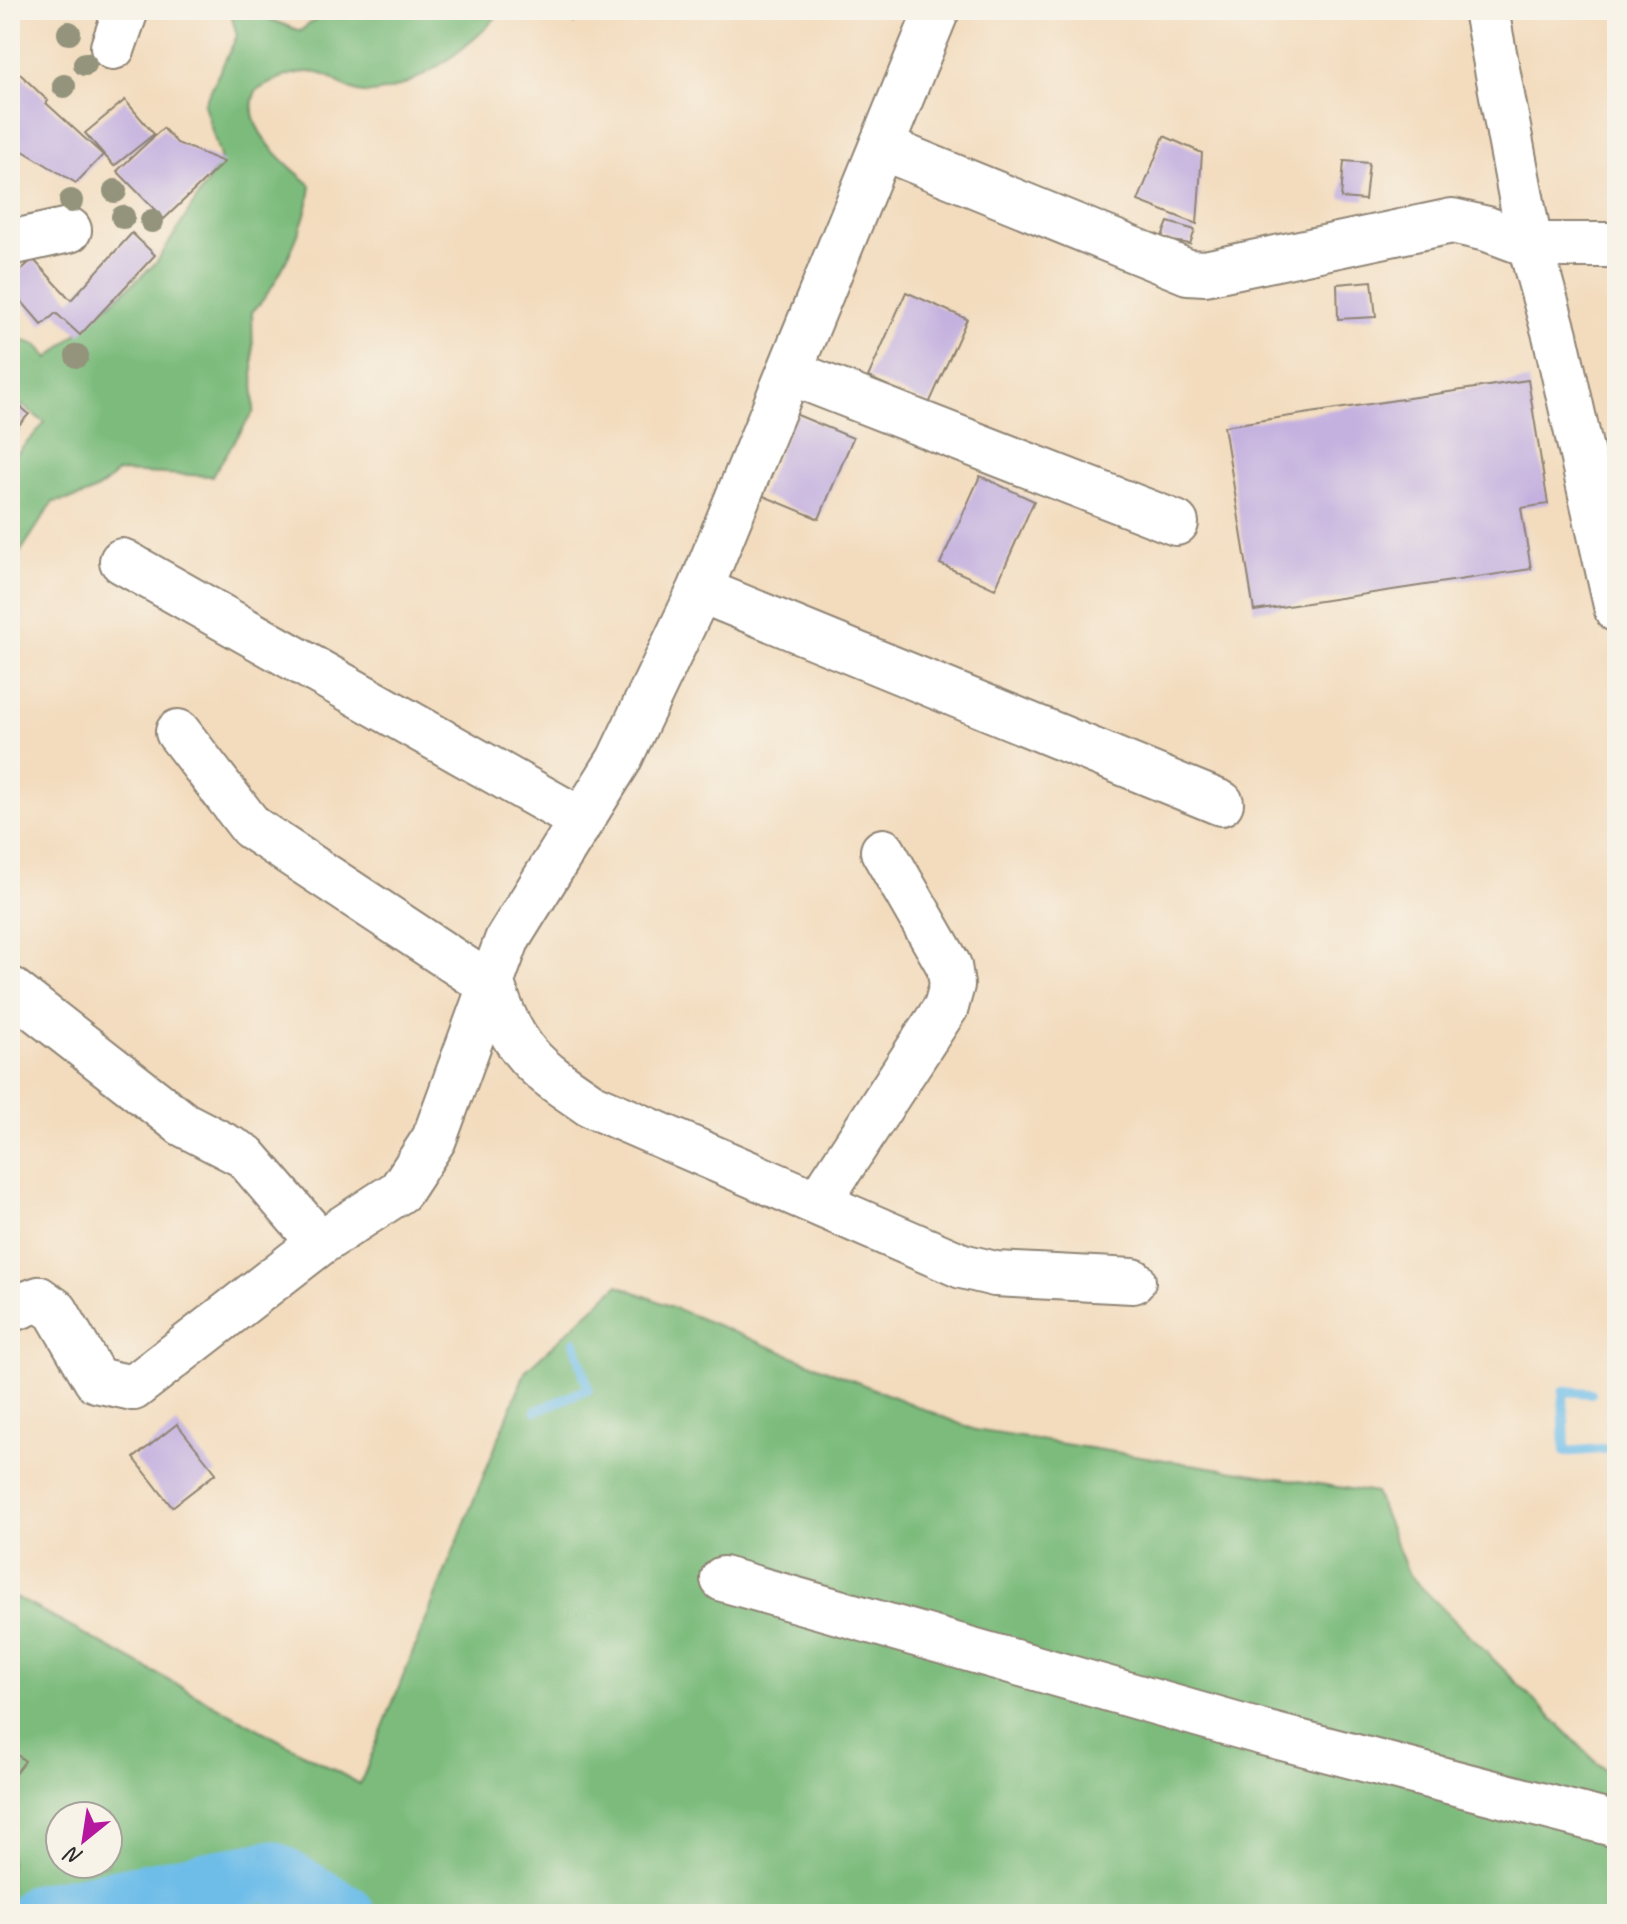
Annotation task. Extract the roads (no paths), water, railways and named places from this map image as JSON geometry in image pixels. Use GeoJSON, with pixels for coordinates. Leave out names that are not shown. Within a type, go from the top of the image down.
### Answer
{"type":"FeatureCollection","features":[{"type":"Feature","properties":{"kind":"street"},"geometry":{"type":"LineString","coordinates":[[10,1310],[39,1299],[56,1311],[96,1380],[133,1388],[320,1243],[400,1191],[419,1166],[434,1139],[493,987],[507,940],[619,760],[700,590],[937,10]]}},
{"type":"Feature","properties":{"kind":"street"},"geometry":{"type":"LineString","coordinates":[[1486,10],[1530,245],[1555,335],[1617,610]]}},
{"type":"Feature","properties":{"kind":"street"},"geometry":{"type":"LineString","coordinates":[[881,147],[1188,272],[1205,273],[1452,221],[1487,229],[1530,245],[1617,245]]}},
{"type":"Feature","properties":{"kind":"street"},"geometry":{"type":"LineString","coordinates":[[10,243],[69,230]]}},
{"type":"Feature","properties":{"kind":"street"},"geometry":{"type":"LineString","coordinates":[[789,372],[1176,523]]}},
{"type":"Feature","properties":{"kind":"street"},"geometry":{"type":"LineString","coordinates":[[122,561],[581,820]]}},
{"type":"Feature","properties":{"kind":"street"},"geometry":{"type":"LineString","coordinates":[[700,590],[1221,803]]}},
{"type":"Feature","properties":{"kind":"street"},"geometry":{"type":"LineString","coordinates":[[178,732],[251,827],[493,987],[504,1023],[521,1051],[547,1075],[591,1105],[962,1266],[995,1274],[1133,1281]]}},
{"type":"Feature","properties":{"kind":"street"},"geometry":{"type":"LineString","coordinates":[[818,1203],[946,1007],[952,985],[949,966],[883,851]]}},
{"type":"Feature","properties":{"kind":"street"},"geometry":{"type":"LineString","coordinates":[[10,989],[183,1124],[245,1156],[320,1243]]}},
{"type":"Feature","properties":{"kind":"street"},"geometry":{"type":"LineString","coordinates":[[723,1579],[1260,1732],[1617,1825]]}},
{"type":"Feature","properties":{"kind":"waterway"},"geometry":{"type":"LineString","coordinates":[[536,1411],[588,1389],[575,1342]]}},
{"type":"Feature","properties":{"kind":"waterway"},"geometry":{"type":"LineString","coordinates":[[1591,1393],[1563,1391],[1565,1452],[1612,1448]]}},
{"type":"Feature","properties":{"kind":"waterway"},"geometry":{"type":"LineString","coordinates":[[39,1914],[269,1871],[344,1914]]}}]}
